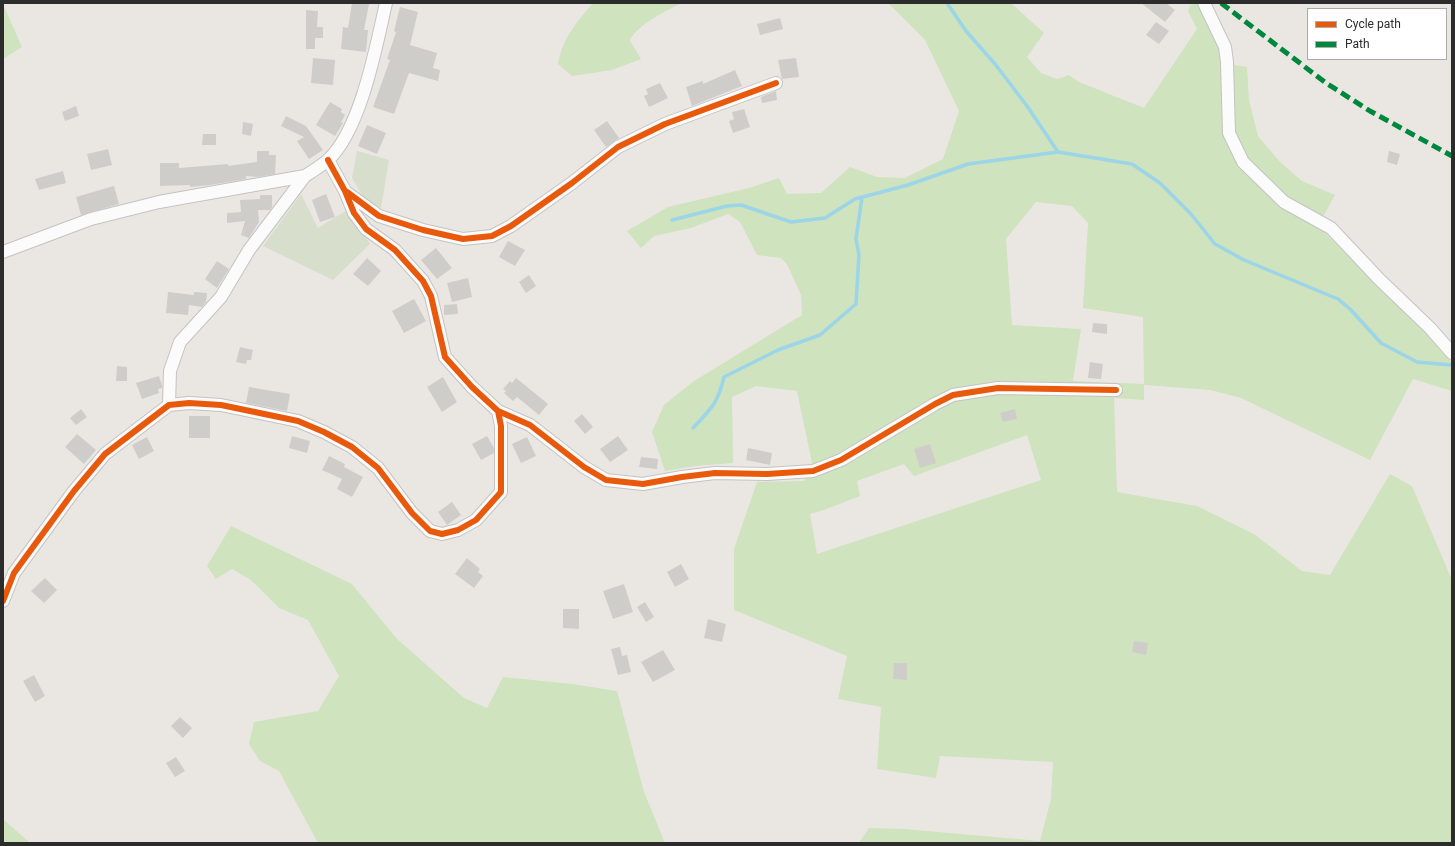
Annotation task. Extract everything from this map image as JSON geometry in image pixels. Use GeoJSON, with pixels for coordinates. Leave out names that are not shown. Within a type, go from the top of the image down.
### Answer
{"type":"FeatureCollection","features":[{"type":"Feature","properties":{"kind":"street"},"geometry":{"type":"LineString","coordinates":[[169,405],[168,391],[170,371],[180,342],[221,297],[249,250],[305,176],[328,160],[338,147],[361,101],[374,58],[386,3]]}},
{"type":"Feature","properties":{"kind":"street"},"geometry":{"type":"LineString","coordinates":[[1204,3],[1225,47],[1227,62],[1229,133],[1243,162],[1284,202],[1330,228],[1378,279],[1430,328],[1452,353]]}},
{"type":"Feature","properties":{"kind":"street"},"geometry":{"type":"LineString","coordinates":[[345,191],[379,216],[423,230],[463,239],[492,236],[511,226],[572,183],[618,147],[665,124],[776,83]]}},
{"type":"Feature","properties":{"kind":"street"},"geometry":{"type":"LineString","coordinates":[[328,160],[345,191],[354,213],[366,229],[395,250],[423,281],[430,296],[445,357],[472,387],[498,411],[530,425],[584,467],[606,480],[643,484],[682,476],[715,473],[766,474],[812,471],[841,460],[935,404],[953,395],[998,388],[1116,390]]}},
{"type":"Feature","properties":{"kind":"street"},"geometry":{"type":"LineString","coordinates":[[3,252],[90,219],[159,202],[305,176]]}},
{"type":"Feature","properties":{"kind":"street"},"geometry":{"type":"LineString","coordinates":[[3,601],[14,573],[74,491],[105,454],[169,405],[189,403],[221,405],[298,421],[324,432],[352,447],[378,468],[412,513],[430,531],[442,534],[458,530],[476,520],[501,492],[501,426],[498,411]]}},
{"type":"Feature","properties":{"kind":"green space"},"geometry":{"type":"Polygon","coordinates":[[[593,3],[682,3],[652,19],[633,35],[630,41],[641,59],[612,70],[572,76],[558,64],[560,54],[571,31],[593,3]]]}},
{"type":"Feature","properties":{"kind":"green space"},"geometry":{"type":"Polygon","coordinates":[[[888,3],[1011,3],[1044,33],[1027,57],[1041,73],[1057,79],[1069,75],[1079,82],[1144,108],[1197,29],[1188,11],[1190,5],[1198,3],[1221,51],[1221,63],[1247,67],[1249,100],[1258,136],[1280,162],[1302,181],[1335,195],[1318,226],[1436,342],[1452,363],[1452,391],[1413,379],[1370,460],[1241,398],[1211,390],[1144,385],[1144,400],[1114,398],[1117,492],[1197,506],[1254,534],[1302,571],[1330,575],[1390,474],[1412,486],[1452,580],[1452,843],[859,843],[869,828],[904,829],[1040,841],[1051,799],[1053,762],[940,756],[936,778],[877,769],[881,707],[838,699],[847,656],[734,610],[734,549],[757,482],[804,481],[812,463],[797,391],[756,386],[732,397],[733,463],[695,466],[665,471],[652,432],[664,405],[694,381],[802,315],[801,295],[787,264],[781,258],[757,255],[740,222],[728,214],[691,228],[654,236],[641,248],[627,231],[668,207],[749,188],[779,178],[787,194],[821,193],[850,167],[877,177],[905,178],[943,159],[959,111],[925,40],[888,3]],[[1036,202],[1006,239],[1012,325],[1081,329],[1073,381],[1144,384],[1143,317],[1083,308],[1088,223],[1072,206],[1036,202]],[[1027,435],[914,476],[904,464],[857,481],[860,496],[810,514],[817,554],[1041,480],[1027,435]]]}},
{"type":"Feature","properties":{"kind":"green space"},"geometry":{"type":"Polygon","coordinates":[[[3,4],[22,47],[3,59],[3,4]]]}},
{"type":"Feature","properties":{"kind":"green space"},"geometry":{"type":"Polygon","coordinates":[[[357,151],[389,160],[381,208],[364,198],[352,178],[357,151]]]}},
{"type":"Feature","properties":{"kind":"green space"},"geometry":{"type":"Polygon","coordinates":[[[301,194],[318,228],[349,209],[370,244],[333,280],[263,246],[301,194]]]}},
{"type":"Feature","properties":{"kind":"green space"},"geometry":{"type":"Polygon","coordinates":[[[231,526],[352,584],[396,638],[464,698],[487,708],[503,677],[572,684],[617,691],[644,792],[665,843],[318,843],[279,771],[260,761],[249,744],[254,722],[318,711],[339,676],[308,620],[279,608],[251,580],[232,569],[216,579],[207,566],[231,526]]]}},
{"type":"Feature","properties":{"kind":"green space"},"geometry":{"type":"Polygon","coordinates":[[[3,819],[30,843],[3,843],[3,819]]]}},
{"type":"Feature","properties":{"kind":"building"},"geometry":{"type":"Polygon","coordinates":[[[352,3],[369,4],[364,30],[368,30],[366,52],[341,49],[343,27],[348,28],[352,3]]]}},
{"type":"Feature","properties":{"kind":"building"},"geometry":{"type":"Polygon","coordinates":[[[1141,3],[1166,3],[1175,10],[1165,22],[1141,3]]]}},
{"type":"Feature","properties":{"kind":"building"},"geometry":{"type":"Polygon","coordinates":[[[400,7],[418,12],[410,45],[437,53],[433,68],[440,70],[438,81],[409,73],[394,114],[373,107],[390,60],[387,59],[396,32],[394,31],[400,7]]]}},
{"type":"Feature","properties":{"kind":"building"},"geometry":{"type":"Polygon","coordinates":[[[306,10],[318,11],[317,27],[323,27],[323,38],[315,38],[315,49],[306,49],[306,10]]]}},
{"type":"Feature","properties":{"kind":"building"},"geometry":{"type":"Polygon","coordinates":[[[780,18],[783,29],[760,35],[757,24],[780,18]]]}},
{"type":"Feature","properties":{"kind":"building"},"geometry":{"type":"Polygon","coordinates":[[[1156,22],[1169,31],[1159,44],[1146,35],[1156,22]]]}},
{"type":"Feature","properties":{"kind":"building"},"geometry":{"type":"Polygon","coordinates":[[[313,58],[335,60],[333,85],[311,83],[313,58]]]}},
{"type":"Feature","properties":{"kind":"building"},"geometry":{"type":"Polygon","coordinates":[[[796,58],[799,77],[782,79],[778,60],[796,58]]]}},
{"type":"Feature","properties":{"kind":"building"},"geometry":{"type":"Polygon","coordinates":[[[735,70],[742,86],[692,106],[686,87],[703,81],[703,84],[735,70]]]}},
{"type":"Feature","properties":{"kind":"building"},"geometry":{"type":"Polygon","coordinates":[[[660,83],[668,98],[649,107],[644,96],[648,94],[646,89],[660,83]]]}},
{"type":"Feature","properties":{"kind":"building"},"geometry":{"type":"Polygon","coordinates":[[[776,91],[777,100],[762,103],[761,97],[776,91]]]}},
{"type":"Feature","properties":{"kind":"building"},"geometry":{"type":"Polygon","coordinates":[[[330,102],[342,109],[341,112],[345,115],[341,122],[343,123],[335,136],[316,125],[330,102]]]}},
{"type":"Feature","properties":{"kind":"building"},"geometry":{"type":"Polygon","coordinates":[[[76,106],[79,116],[65,121],[62,112],[76,106]]]}},
{"type":"Feature","properties":{"kind":"building"},"geometry":{"type":"Polygon","coordinates":[[[744,109],[750,127],[733,133],[729,121],[734,119],[732,112],[744,109]]]}},
{"type":"Feature","properties":{"kind":"building"},"geometry":{"type":"Polygon","coordinates":[[[286,116],[306,126],[323,150],[309,159],[297,141],[304,137],[281,126],[286,116]]]}},
{"type":"Feature","properties":{"kind":"building"},"geometry":{"type":"Polygon","coordinates":[[[607,121],[619,138],[606,147],[594,130],[607,121]]]}},
{"type":"Feature","properties":{"kind":"building"},"geometry":{"type":"Polygon","coordinates":[[[243,122],[253,124],[251,136],[242,134],[243,122]]]}},
{"type":"Feature","properties":{"kind":"building"},"geometry":{"type":"Polygon","coordinates":[[[367,125],[386,133],[377,154],[358,146],[367,125]]]}},
{"type":"Feature","properties":{"kind":"building"},"geometry":{"type":"Polygon","coordinates":[[[203,134],[216,134],[216,145],[202,145],[203,134]]]}},
{"type":"Feature","properties":{"kind":"building"},"geometry":{"type":"Polygon","coordinates":[[[108,149],[112,165],[91,170],[87,154],[108,149]]]}},
{"type":"Feature","properties":{"kind":"building"},"geometry":{"type":"Polygon","coordinates":[[[257,151],[269,151],[269,155],[276,155],[275,174],[258,177],[246,176],[246,179],[210,185],[190,187],[190,185],[160,186],[160,163],[179,163],[179,168],[228,164],[228,166],[257,162],[257,151]]]}},
{"type":"Feature","properties":{"kind":"building"},"geometry":{"type":"Polygon","coordinates":[[[1389,151],[1400,154],[1397,165],[1387,162],[1389,151]]]}},
{"type":"Feature","properties":{"kind":"building"},"geometry":{"type":"Polygon","coordinates":[[[63,171],[66,183],[39,190],[35,179],[63,171]]]}},
{"type":"Feature","properties":{"kind":"building"},"geometry":{"type":"Polygon","coordinates":[[[114,186],[119,204],[81,215],[76,197],[114,186]]]}},
{"type":"Feature","properties":{"kind":"building"},"geometry":{"type":"Polygon","coordinates":[[[326,194],[335,217],[320,222],[312,200],[326,194]]]}},
{"type":"Feature","properties":{"kind":"building"},"geometry":{"type":"Polygon","coordinates":[[[260,195],[272,195],[272,207],[270,210],[258,210],[259,222],[249,238],[241,235],[245,221],[227,223],[227,213],[241,212],[240,200],[260,199],[260,195]]]}},
{"type":"Feature","properties":{"kind":"building"},"geometry":{"type":"Polygon","coordinates":[[[508,241],[525,250],[515,266],[499,257],[508,241]]]}},
{"type":"Feature","properties":{"kind":"building"},"geometry":{"type":"Polygon","coordinates":[[[436,248],[452,268],[437,279],[421,260],[436,248]]]}},
{"type":"Feature","properties":{"kind":"building"},"geometry":{"type":"Polygon","coordinates":[[[367,258],[381,271],[368,286],[353,274],[367,258]]]}},
{"type":"Feature","properties":{"kind":"building"},"geometry":{"type":"Polygon","coordinates":[[[217,261],[229,269],[217,288],[205,279],[217,261]]]}},
{"type":"Feature","properties":{"kind":"building"},"geometry":{"type":"Polygon","coordinates":[[[529,275],[536,286],[526,293],[519,282],[529,275]]]}},
{"type":"Feature","properties":{"kind":"building"},"geometry":{"type":"Polygon","coordinates":[[[468,278],[472,297],[452,302],[447,283],[468,278]]]}},
{"type":"Feature","properties":{"kind":"building"},"geometry":{"type":"Polygon","coordinates":[[[168,292],[194,295],[194,292],[207,293],[206,302],[202,307],[189,305],[188,315],[166,313],[168,292]]]}},
{"type":"Feature","properties":{"kind":"building"},"geometry":{"type":"Polygon","coordinates":[[[414,299],[426,321],[404,333],[392,311],[414,299]]]}},
{"type":"Feature","properties":{"kind":"building"},"geometry":{"type":"Polygon","coordinates":[[[457,304],[458,314],[444,315],[444,305],[457,304]]]}},
{"type":"Feature","properties":{"kind":"building"},"geometry":{"type":"Polygon","coordinates":[[[1093,323],[1107,324],[1107,334],[1092,332],[1093,323]]]}},
{"type":"Feature","properties":{"kind":"building"},"geometry":{"type":"Polygon","coordinates":[[[240,347],[253,350],[251,360],[247,360],[246,364],[236,362],[240,347]]]}},
{"type":"Feature","properties":{"kind":"building"},"geometry":{"type":"Polygon","coordinates":[[[1090,362],[1103,364],[1101,379],[1088,378],[1090,362]]]}},
{"type":"Feature","properties":{"kind":"building"},"geometry":{"type":"Polygon","coordinates":[[[117,366],[127,367],[127,381],[116,381],[117,366]]]}},
{"type":"Feature","properties":{"kind":"building"},"geometry":{"type":"Polygon","coordinates":[[[159,376],[162,388],[158,389],[159,393],[142,399],[136,383],[159,376]]]}},
{"type":"Feature","properties":{"kind":"building"},"geometry":{"type":"Polygon","coordinates":[[[443,377],[457,402],[442,412],[427,387],[443,377]]]}},
{"type":"Feature","properties":{"kind":"building"},"geometry":{"type":"Polygon","coordinates":[[[516,378],[548,404],[539,415],[517,397],[513,401],[504,393],[506,391],[503,389],[510,381],[512,383],[516,378]]]}},
{"type":"Feature","properties":{"kind":"building"},"geometry":{"type":"Polygon","coordinates":[[[249,387],[290,394],[287,411],[246,403],[249,387]]]}},
{"type":"Feature","properties":{"kind":"building"},"geometry":{"type":"Polygon","coordinates":[[[81,409],[87,417],[76,425],[70,418],[81,409]]]}},
{"type":"Feature","properties":{"kind":"building"},"geometry":{"type":"Polygon","coordinates":[[[1015,409],[1017,419],[1003,422],[1000,413],[1015,409]]]}},
{"type":"Feature","properties":{"kind":"building"},"geometry":{"type":"Polygon","coordinates":[[[582,414],[593,427],[585,434],[574,421],[582,414]]]}},
{"type":"Feature","properties":{"kind":"building"},"geometry":{"type":"Polygon","coordinates":[[[189,416],[210,416],[210,438],[189,438],[189,416]]]}},
{"type":"Feature","properties":{"kind":"building"},"geometry":{"type":"Polygon","coordinates":[[[77,434],[96,450],[84,464],[65,447],[77,434]]]}},
{"type":"Feature","properties":{"kind":"building"},"geometry":{"type":"Polygon","coordinates":[[[292,436],[310,441],[307,453],[289,448],[292,436]]]}},
{"type":"Feature","properties":{"kind":"building"},"geometry":{"type":"Polygon","coordinates":[[[487,436],[494,448],[494,453],[481,460],[472,444],[487,436]]]}},
{"type":"Feature","properties":{"kind":"building"},"geometry":{"type":"Polygon","coordinates":[[[618,436],[628,450],[610,462],[600,449],[618,436]]]}},
{"type":"Feature","properties":{"kind":"building"},"geometry":{"type":"Polygon","coordinates":[[[147,437],[154,451],[139,459],[132,445],[147,437]]]}},
{"type":"Feature","properties":{"kind":"building"},"geometry":{"type":"Polygon","coordinates":[[[527,437],[536,456],[521,463],[512,444],[527,437]]]}},
{"type":"Feature","properties":{"kind":"building"},"geometry":{"type":"Polygon","coordinates":[[[930,444],[936,463],[920,468],[914,449],[930,444]]]}},
{"type":"Feature","properties":{"kind":"building"},"geometry":{"type":"Polygon","coordinates":[[[748,448],[772,453],[770,465],[746,460],[748,448]]]}},
{"type":"Feature","properties":{"kind":"building"},"geometry":{"type":"Polygon","coordinates":[[[329,456],[345,464],[344,467],[363,477],[352,497],[337,489],[342,479],[322,470],[329,456]]]}},
{"type":"Feature","properties":{"kind":"building"},"geometry":{"type":"Polygon","coordinates":[[[641,457],[658,459],[657,469],[639,467],[641,457]]]}},
{"type":"Feature","properties":{"kind":"building"},"geometry":{"type":"Polygon","coordinates":[[[452,502],[461,515],[447,525],[438,512],[452,502]]]}},
{"type":"Feature","properties":{"kind":"building"},"geometry":{"type":"Polygon","coordinates":[[[467,558],[480,569],[478,572],[483,576],[474,588],[455,574],[467,558]]]}},
{"type":"Feature","properties":{"kind":"building"},"geometry":{"type":"Polygon","coordinates":[[[681,564],[689,579],[675,587],[667,572],[681,564]]]}},
{"type":"Feature","properties":{"kind":"building"},"geometry":{"type":"Polygon","coordinates":[[[45,578],[57,590],[44,603],[31,591],[45,578]]]}},
{"type":"Feature","properties":{"kind":"building"},"geometry":{"type":"Polygon","coordinates":[[[624,584],[633,612],[613,619],[603,591],[624,584]]]}},
{"type":"Feature","properties":{"kind":"building"},"geometry":{"type":"Polygon","coordinates":[[[645,602],[654,617],[646,622],[637,607],[645,602]]]}},
{"type":"Feature","properties":{"kind":"building"},"geometry":{"type":"Polygon","coordinates":[[[563,609],[579,609],[579,629],[563,628],[563,609]]]}},
{"type":"Feature","properties":{"kind":"building"},"geometry":{"type":"Polygon","coordinates":[[[708,619],[726,624],[722,642],[704,638],[708,619]]]}},
{"type":"Feature","properties":{"kind":"building"},"geometry":{"type":"Polygon","coordinates":[[[1134,641],[1148,643],[1146,655],[1132,652],[1134,641]]]}},
{"type":"Feature","properties":{"kind":"building"},"geometry":{"type":"Polygon","coordinates":[[[620,647],[622,656],[627,655],[631,672],[618,675],[611,649],[620,647]]]}},
{"type":"Feature","properties":{"kind":"building"},"geometry":{"type":"Polygon","coordinates":[[[663,650],[675,670],[653,682],[641,662],[663,650]]]}},
{"type":"Feature","properties":{"kind":"building"},"geometry":{"type":"Polygon","coordinates":[[[894,663],[907,663],[907,680],[893,679],[894,663]]]}},
{"type":"Feature","properties":{"kind":"building"},"geometry":{"type":"Polygon","coordinates":[[[34,675],[45,696],[35,702],[23,681],[34,675]]]}},
{"type":"Feature","properties":{"kind":"building"},"geometry":{"type":"Polygon","coordinates":[[[180,717],[192,728],[183,738],[171,726],[180,717]]]}},
{"type":"Feature","properties":{"kind":"building"},"geometry":{"type":"Polygon","coordinates":[[[176,757],[185,771],[175,777],[166,763],[176,757]]]}},
{"type":"Feature","properties":{"kind":"waterway"},"geometry":{"type":"LineString","coordinates":[[947,3],[966,31],[995,64],[1027,106],[1058,152]]}},
{"type":"Feature","properties":{"kind":"waterway"},"geometry":{"type":"LineString","coordinates":[[672,220],[727,206],[741,205],[791,222],[825,218],[855,199],[908,185],[968,164],[1058,152],[1132,164],[1160,183],[1191,214],[1215,244],[1244,260],[1338,299],[1350,309],[1381,343],[1417,362],[1452,365]]}},
{"type":"Feature","properties":{"kind":"waterway"},"geometry":{"type":"LineString","coordinates":[[693,428],[713,405],[722,386],[724,377],[778,350],[820,335],[856,304],[859,255],[856,239],[862,197]]}},
{"type":"Feature","properties":{"kind":"marked path"},"geometry":{"type":"LineString","coordinates":[[1221,3],[1326,83],[1370,111],[1452,156]]}},
{"type":"Feature","properties":{"kind":"cycle path"},"geometry":{"type":"LineString","coordinates":[[347,192],[379,216],[423,230],[463,239],[492,236],[511,226],[572,183],[618,147],[665,124],[776,83]]}},
{"type":"Feature","properties":{"kind":"cycle path"},"geometry":{"type":"LineString","coordinates":[[3,601],[14,573],[74,491],[105,454],[169,405],[189,403],[221,405],[298,421],[324,432],[352,447],[378,468],[412,513],[430,531],[442,534],[458,530],[476,520],[501,492],[501,426],[498,411],[472,387],[445,357],[431,296],[423,281],[395,250],[366,229],[354,213],[345,191],[328,160]]}},
{"type":"Feature","properties":{"kind":"cycle path"},"geometry":{"type":"LineString","coordinates":[[498,411],[530,425],[584,467],[606,480],[643,484],[715,473],[767,474],[813,471],[841,460],[935,404],[953,395],[998,388],[1116,390]]}}]}
